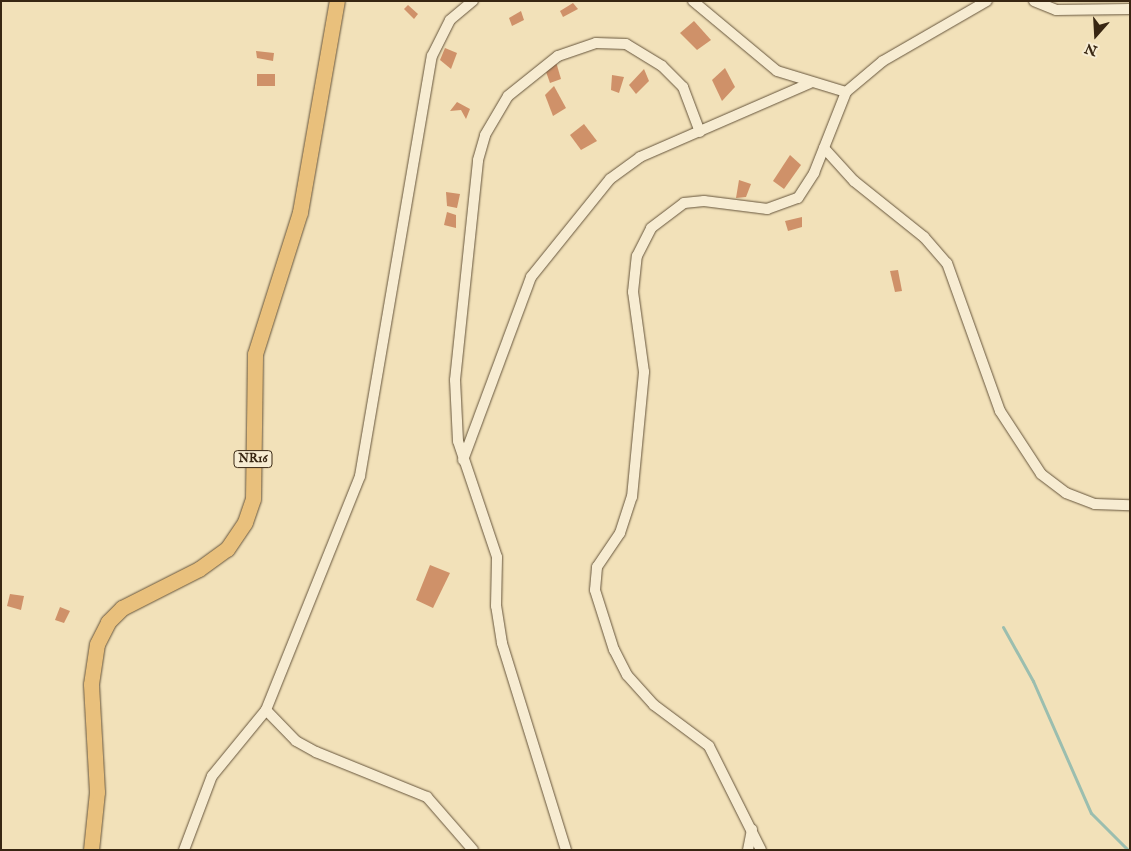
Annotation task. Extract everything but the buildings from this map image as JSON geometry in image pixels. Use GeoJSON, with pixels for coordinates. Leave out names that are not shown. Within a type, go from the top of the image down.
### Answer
{"type":"FeatureCollection","features":[{"type":"Feature","properties":{"kind":"main road","name":"NR16"},"geometry":{"type":"LineString","coordinates":[[91,850],[97,792],[91,684],[97,644],[108,622],[122,608],[199,569],[227,549],[245,522],[252,499],[255,354],[300,212],[337,1]]}},
{"type":"Feature","properties":{"kind":"street"},"geometry":{"type":"LineString","coordinates":[[184,850],[212,776],[266,710],[360,476],[432,56],[450,20],[472,1]]}},
{"type":"Feature","properties":{"kind":"street"},"geometry":{"type":"LineString","coordinates":[[693,1],[761,61],[810,83],[846,92]]}},
{"type":"Feature","properties":{"kind":"street"},"geometry":{"type":"LineString","coordinates":[[761,850],[709,746],[654,705],[627,675],[601,613],[594,577],[628,516],[632,498],[644,372],[633,280],[643,240],[662,215],[684,203],[704,201],[767,209],[789,202],[809,185],[846,92],[883,61],[987,1]]}},
{"type":"Feature","properties":{"kind":"street"},"geometry":{"type":"LineString","coordinates":[[1034,1],[1056,10],[1130,9]]}},
{"type":"Feature","properties":{"kind":"street"},"geometry":{"type":"LineString","coordinates":[[566,850],[502,643],[496,606],[497,557],[463,460],[455,380],[478,160],[484,135],[508,96],[558,56],[613,42],[639,51],[683,87],[700,132]]}},
{"type":"Feature","properties":{"kind":"street"},"geometry":{"type":"LineString","coordinates":[[463,460],[542,260],[626,166],[810,83]]}},
{"type":"Feature","properties":{"kind":"street"},"geometry":{"type":"LineString","coordinates":[[824,148],[854,181],[924,237],[947,263],[1000,411],[1041,474],[1066,493],[1095,504],[1130,506]]}},
{"type":"Feature","properties":{"kind":"street"},"geometry":{"type":"LineString","coordinates":[[266,710],[296,741],[316,752],[427,797],[473,850]]}},
{"type":"Feature","properties":{"kind":"street"},"geometry":{"type":"LineString","coordinates":[[748,850],[752,829]]}},
{"type":"Feature","properties":{"kind":"waterway"},"geometry":{"type":"LineString","coordinates":[[1003,627],[1033,681],[1091,813],[1128,850]]}}]}
